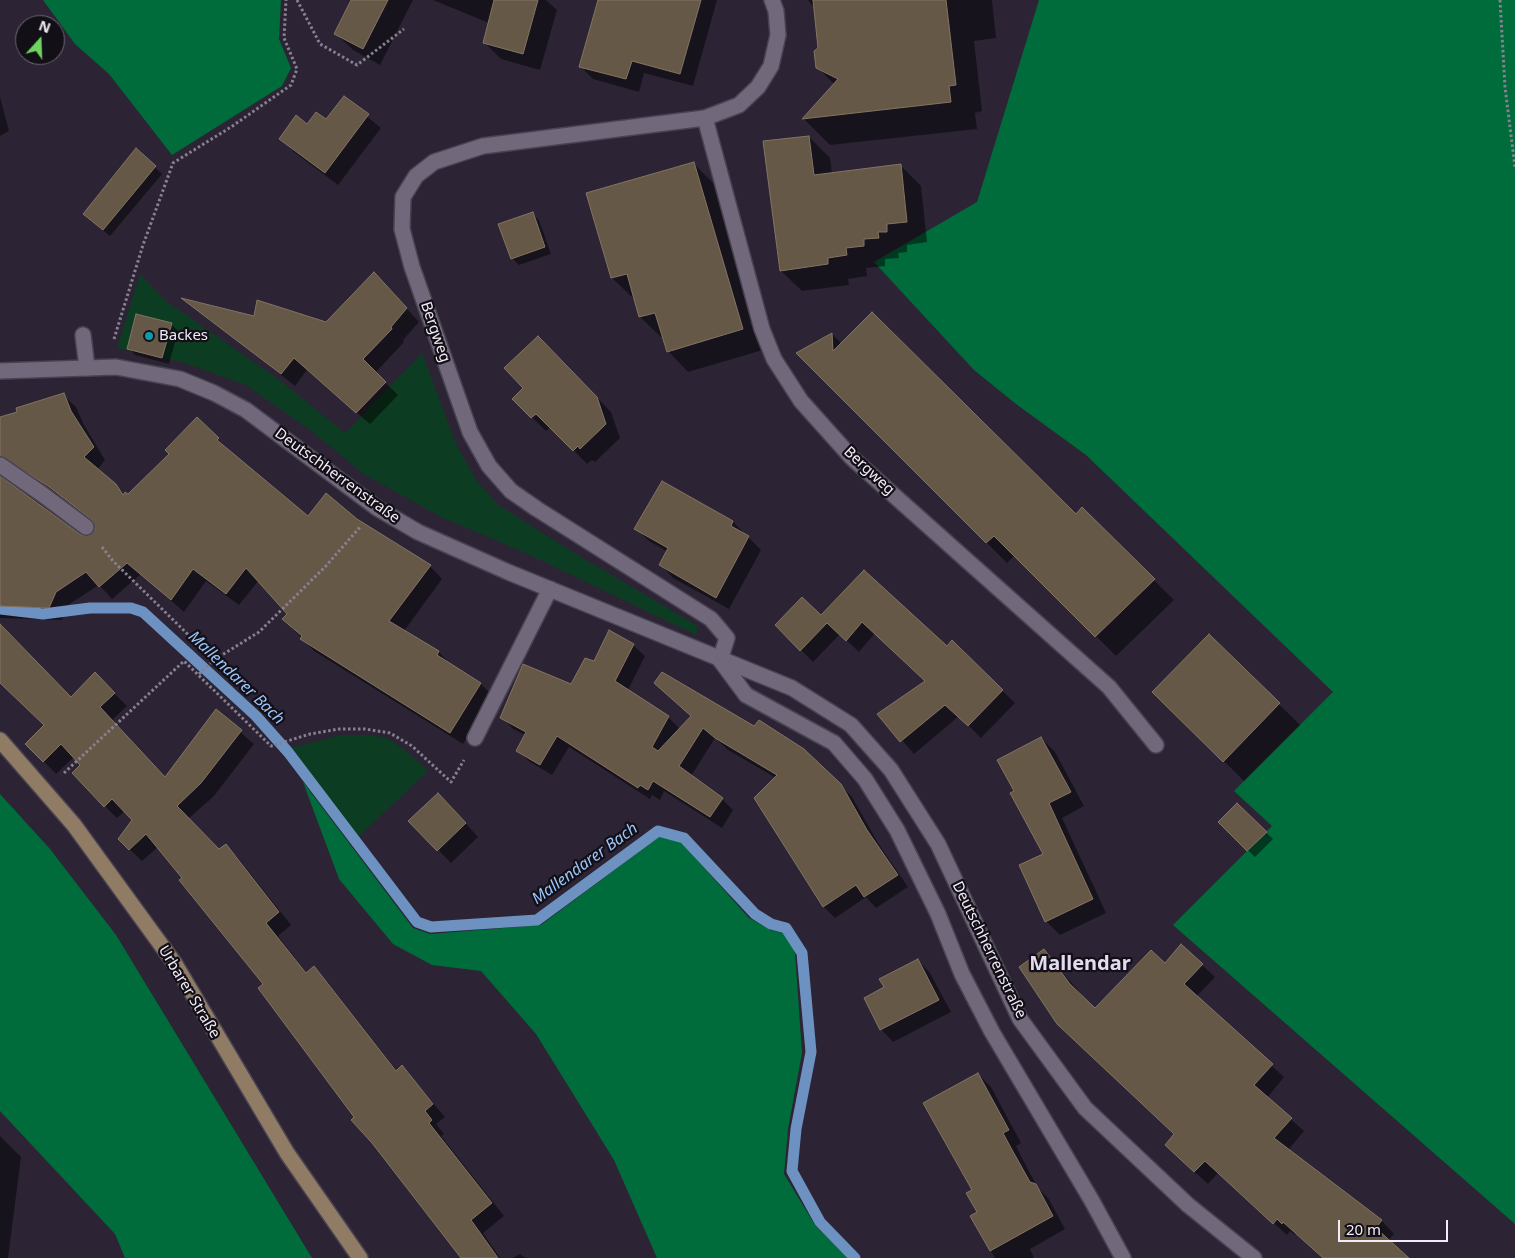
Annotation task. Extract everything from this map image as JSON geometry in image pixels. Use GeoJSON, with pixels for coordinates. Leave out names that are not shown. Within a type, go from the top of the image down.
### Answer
{"type":"FeatureCollection","features":[{"type":"Feature","properties":{"kind":"street","name":"Bergweg"},"geometry":{"type":"LineString","coordinates":[[720,660],[728,638],[711,619],[524,500],[512,491],[489,466],[470,432],[412,267],[402,229],[403,197],[416,176],[434,162],[483,146],[705,118],[738,105],[758,87],[771,66],[778,35],[776,11],[772,0]]}},
{"type":"Feature","properties":{"kind":"street","name":"Bergweg"},"geometry":{"type":"LineString","coordinates":[[705,118],[762,329],[774,359],[801,400],[852,458],[1109,687],[1156,745]]}},
{"type":"Feature","properties":{"kind":"street"},"geometry":{"type":"LineString","coordinates":[[83,335],[87,368]]}},
{"type":"Feature","properties":{"kind":"street","name":"Deutschherrenstraße"},"geometry":{"type":"LineString","coordinates":[[0,371],[116,368],[180,379],[214,392],[246,410],[377,508],[418,532],[720,660],[792,688],[851,726],[891,770],[938,844],[1020,1019],[1085,1108],[1188,1205],[1254,1258]]}},
{"type":"Feature","properties":{"kind":"street"},"geometry":{"type":"LineString","coordinates":[[0,466],[86,527]]}},
{"type":"Feature","properties":{"kind":"street"},"geometry":{"type":"LineString","coordinates":[[475,738],[550,589]]}},
{"type":"Feature","properties":{"kind":"street","name":"Deutschherrenstraße"},"geometry":{"type":"LineString","coordinates":[[720,660],[746,695],[834,743],[865,779],[901,838],[938,914],[962,974],[988,1024],[1092,1201],[1123,1258]]}},
{"type":"Feature","properties":{"kind":"street","name":"Urbarer Straße"},"geometry":{"type":"LineString","coordinates":[[0,740],[74,825],[175,964],[287,1153],[360,1258]]}},
{"type":"Feature","properties":{"kind":"path"},"geometry":{"type":"LineString","coordinates":[[106,368],[143,245],[172,162],[231,127],[291,85],[297,69],[284,38],[286,0]]}},
{"type":"Feature","properties":{"kind":"path"},"geometry":{"type":"LineString","coordinates":[[297,0],[320,44],[357,65],[404,29]]}},
{"type":"Feature","properties":{"kind":"path"},"geometry":{"type":"LineString","coordinates":[[1500,0],[1505,87],[1515,167]]}},
{"type":"Feature","properties":{"kind":"path"},"geometry":{"type":"LineString","coordinates":[[199,674],[214,660],[258,632],[325,567],[377,508]]}},
{"type":"Feature","properties":{"kind":"path"},"geometry":{"type":"LineString","coordinates":[[86,527],[113,561],[214,660]]}},
{"type":"Feature","properties":{"kind":"path"},"geometry":{"type":"LineString","coordinates":[[45,790],[184,661],[271,746],[339,729],[365,729],[390,733],[412,746],[451,782],[459,770]]}},
{"type":"Feature","properties":{"kind":"green space"},"geometry":{"type":"Polygon","coordinates":[[[43,0],[281,0],[279,39],[291,68],[282,86],[172,155],[109,74],[75,44],[65,30],[65,15],[54,15],[43,0]]]}},
{"type":"Feature","properties":{"kind":"green space"},"geometry":{"type":"Polygon","coordinates":[[[1039,0],[1515,0],[1515,1224],[1173,925],[1272,826],[1234,791],[1333,692],[1086,455],[1016,404],[974,370],[874,262],[977,202],[1039,0]]]}},
{"type":"Feature","properties":{"kind":"green space"},"geometry":{"type":"Polygon","coordinates":[[[140,274],[166,301],[282,382],[345,433],[422,353],[455,442],[476,480],[498,505],[579,556],[698,626],[696,635],[528,554],[441,517],[364,474],[310,430],[246,385],[182,362],[117,348],[140,274]]]}},
{"type":"Feature","properties":{"kind":"green space"},"geometry":{"type":"Polygon","coordinates":[[[342,735],[370,735],[387,738],[405,750],[428,771],[358,837],[289,748],[342,735]]]}},
{"type":"Feature","properties":{"kind":"green space"},"geometry":{"type":"Polygon","coordinates":[[[303,782],[413,928],[430,934],[541,925],[660,836],[681,842],[749,918],[771,930],[786,934],[795,953],[802,1053],[788,1129],[784,1174],[815,1225],[848,1258],[657,1258],[614,1160],[536,1034],[481,971],[432,965],[393,944],[339,879],[303,782]]]}},
{"type":"Feature","properties":{"kind":"green space"},"geometry":{"type":"Polygon","coordinates":[[[0,794],[50,849],[116,935],[312,1258],[125,1258],[115,1234],[0,1111],[0,794]]]}},
{"type":"Feature","properties":{"kind":"building"},"geometry":{"type":"Polygon","coordinates":[[[351,0],[388,0],[363,49],[334,34],[351,0]]]}},
{"type":"Feature","properties":{"kind":"building"},"geometry":{"type":"Polygon","coordinates":[[[494,0],[538,0],[523,54],[483,43],[494,0]]]}},
{"type":"Feature","properties":{"kind":"building"},"geometry":{"type":"Polygon","coordinates":[[[598,0],[701,0],[680,74],[632,61],[626,79],[579,67],[598,0]]]}},
{"type":"Feature","properties":{"kind":"building"},"geometry":{"type":"Polygon","coordinates":[[[813,0],[946,0],[956,85],[949,86],[951,102],[802,119],[838,79],[816,68],[814,51],[818,48],[813,0]]]}},
{"type":"Feature","properties":{"kind":"building"},"geometry":{"type":"Polygon","coordinates":[[[344,96],[369,114],[325,173],[279,139],[296,115],[307,124],[316,112],[326,119],[344,96]]]}},
{"type":"Feature","properties":{"kind":"building"},"geometry":{"type":"Polygon","coordinates":[[[809,136],[814,175],[901,164],[907,222],[887,224],[887,232],[878,232],[879,238],[864,239],[864,246],[846,248],[847,255],[828,258],[828,264],[780,271],[763,141],[809,136]]]}},
{"type":"Feature","properties":{"kind":"building"},"geometry":{"type":"Polygon","coordinates":[[[136,148],[156,166],[103,230],[83,214],[136,148]]]}},
{"type":"Feature","properties":{"kind":"building"},"geometry":{"type":"Polygon","coordinates":[[[694,162],[743,329],[667,352],[655,313],[639,317],[627,274],[611,278],[586,193],[694,162]]]}},
{"type":"Feature","properties":{"kind":"building"},"geometry":{"type":"Polygon","coordinates":[[[533,212],[545,247],[511,259],[498,224],[533,212]]]}},
{"type":"Feature","properties":{"kind":"building"},"geometry":{"type":"Polygon","coordinates":[[[374,272],[407,308],[391,327],[392,329],[363,359],[386,382],[356,413],[294,358],[281,374],[181,298],[254,316],[257,300],[326,322],[374,272]]]}},
{"type":"Feature","properties":{"kind":"building"},"geometry":{"type":"Polygon","coordinates":[[[872,312],[1076,514],[1082,507],[1155,579],[1095,637],[994,536],[986,543],[796,353],[832,333],[833,351],[872,312]]]}},
{"type":"Feature","properties":{"kind":"building","name":"Backes"},"geometry":{"type":"Polygon","coordinates":[[[136,314],[172,323],[162,358],[127,349],[136,314]]]}},
{"type":"Feature","properties":{"kind":"building"},"geometry":{"type":"Polygon","coordinates":[[[538,336],[597,397],[606,424],[580,449],[578,446],[573,451],[536,414],[531,418],[512,399],[523,388],[504,368],[538,336]]]}},
{"type":"Feature","properties":{"kind":"building"},"geometry":{"type":"Polygon","coordinates":[[[64,393],[71,411],[94,447],[84,457],[116,484],[123,495],[125,492],[128,494],[169,454],[165,450],[197,417],[219,438],[217,440],[308,516],[326,493],[357,519],[431,565],[389,621],[439,651],[437,655],[481,683],[450,733],[300,639],[302,636],[282,619],[287,614],[246,568],[226,594],[193,569],[171,600],[127,563],[99,587],[86,572],[56,592],[49,608],[0,606],[0,476],[81,535],[90,535],[95,529],[92,520],[48,486],[0,456],[0,417],[17,412],[16,408],[64,393]]]}},
{"type":"Feature","properties":{"kind":"building"},"geometry":{"type":"Polygon","coordinates":[[[662,481],[733,521],[731,526],[749,536],[716,598],[659,565],[668,548],[634,529],[662,481]]]}},
{"type":"Feature","properties":{"kind":"building"},"geometry":{"type":"Polygon","coordinates":[[[864,570],[947,646],[952,640],[1003,690],[968,726],[945,705],[900,742],[877,714],[925,681],[862,622],[846,641],[827,623],[800,651],[775,625],[802,597],[821,615],[864,570]]]}},
{"type":"Feature","properties":{"kind":"building"},"geometry":{"type":"Polygon","coordinates":[[[0,624],[71,697],[95,672],[115,693],[100,707],[165,777],[216,709],[242,730],[201,783],[177,806],[219,849],[226,844],[279,912],[266,923],[306,973],[314,966],[396,1071],[402,1065],[433,1104],[425,1111],[432,1120],[429,1123],[492,1203],[471,1220],[498,1258],[461,1258],[372,1143],[351,1120],[354,1117],[258,988],[263,984],[179,880],[182,878],[146,834],[129,850],[118,839],[132,820],[112,799],[104,807],[72,773],[80,765],[61,744],[43,762],[25,744],[44,725],[0,683],[0,624]]]}},
{"type":"Feature","properties":{"kind":"building"},"geometry":{"type":"Polygon","coordinates":[[[609,630],[634,644],[615,681],[669,716],[652,747],[658,751],[691,716],[654,683],[662,672],[754,726],[759,720],[804,749],[841,784],[867,830],[898,875],[864,897],[856,885],[823,907],[754,798],[777,775],[715,738],[703,728],[679,766],[723,798],[710,817],[653,781],[648,790],[640,785],[638,788],[557,736],[540,765],[516,751],[526,732],[500,718],[523,664],[571,684],[585,658],[594,661],[609,630]]]}},
{"type":"Feature","properties":{"kind":"building"},"geometry":{"type":"Polygon","coordinates":[[[1209,634],[1280,703],[1223,762],[1152,692],[1209,634]]]}},
{"type":"Feature","properties":{"kind":"building"},"geometry":{"type":"Polygon","coordinates":[[[1041,737],[1071,792],[1049,803],[1093,899],[1045,922],[1019,865],[1043,854],[1010,793],[1014,791],[997,760],[1041,737]]]}},
{"type":"Feature","properties":{"kind":"building"},"geometry":{"type":"Polygon","coordinates":[[[438,793],[466,823],[437,851],[408,821],[438,793]]]}},
{"type":"Feature","properties":{"kind":"building"},"geometry":{"type":"Polygon","coordinates":[[[1237,803],[1267,832],[1247,851],[1218,822],[1237,803]]]}},
{"type":"Feature","properties":{"kind":"building"},"geometry":{"type":"Polygon","coordinates":[[[1181,944],[1203,964],[1184,984],[1273,1064],[1254,1085],[1292,1118],[1274,1138],[1382,1220],[1376,1228],[1409,1258],[1323,1258],[1283,1222],[1282,1224],[1277,1219],[1273,1224],[1205,1161],[1194,1172],[1165,1145],[1174,1134],[1057,1024],[1019,967],[1044,949],[1070,984],[1095,1008],[1151,950],[1165,963],[1181,944]]]}},
{"type":"Feature","properties":{"kind":"building"},"geometry":{"type":"Polygon","coordinates":[[[918,959],[939,1000],[880,1030],[864,998],[884,987],[879,979],[918,959]]]}},
{"type":"Feature","properties":{"kind":"building"},"geometry":{"type":"Polygon","coordinates":[[[978,1073],[1009,1130],[1003,1133],[1030,1182],[1036,1184],[1053,1216],[990,1251],[970,1216],[977,1212],[966,1193],[972,1190],[923,1103],[978,1073]]]}},
{"type":"Feature","properties":{"kind":"waterway","name":"Mallendarer Bach"},"geometry":{"type":"LineString","coordinates":[[0,609],[43,614],[90,608],[131,608],[143,612],[256,716],[288,752],[417,922],[431,927],[537,920],[658,831],[684,838],[755,914],[771,924],[786,928],[802,953],[811,1052],[796,1129],[792,1171],[820,1222],[855,1258]]}},
{"type":"Feature","properties":{"kind":"place","name":"Backes"},"geometry":{"type":"Point","coordinates":[149,336]}},
{"type":"Feature","properties":{"kind":"district","name":"Mallendar"},"geometry":{"type":"Point","coordinates":[1080,964]}}]}
